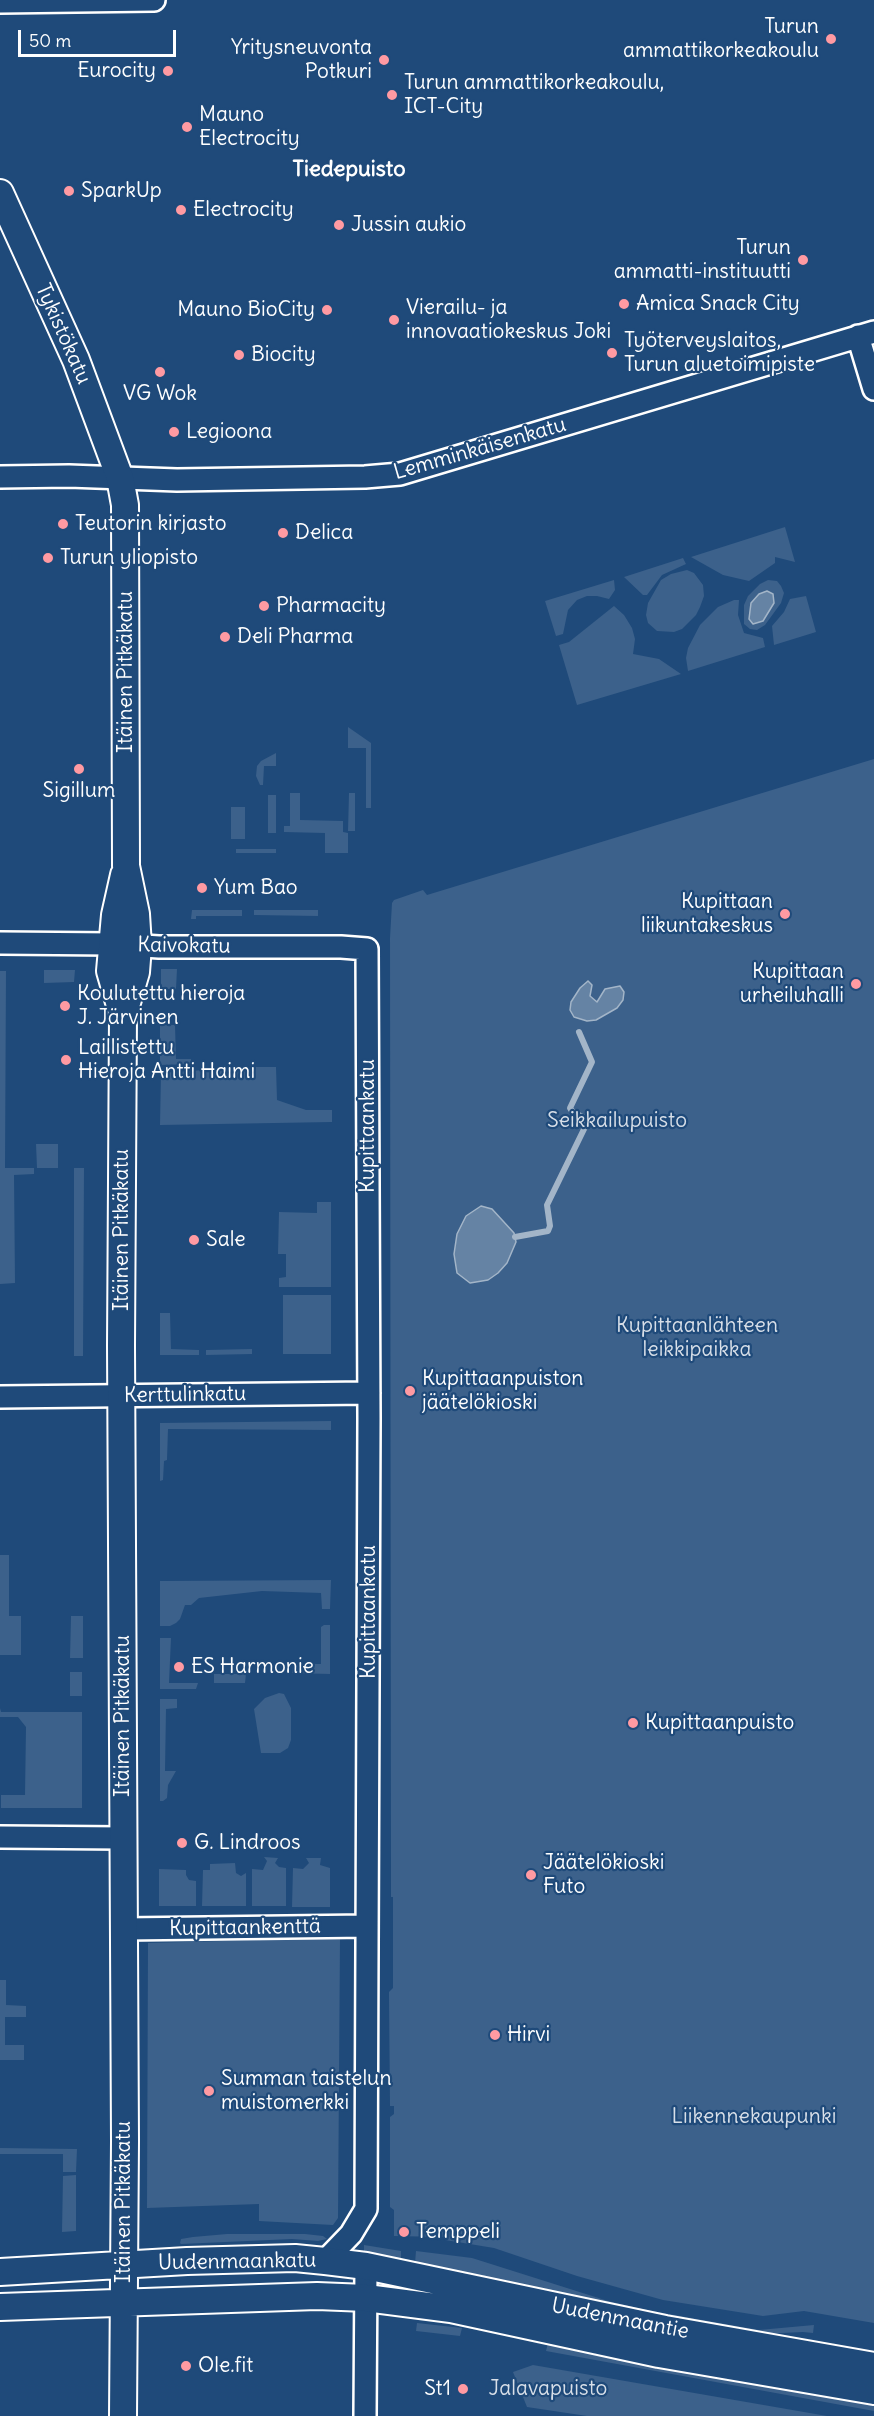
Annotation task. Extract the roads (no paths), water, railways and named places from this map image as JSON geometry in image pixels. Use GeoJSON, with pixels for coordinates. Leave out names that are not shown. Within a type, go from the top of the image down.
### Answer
{"type":"FeatureCollection","features":[{"type":"Feature","properties":{"kind":"main road","name":"Tykistökatu"},"geometry":{"type":"LineString","coordinates":[[0,193],[76,360],[120,478]]}},
{"type":"Feature","properties":{"kind":"main road","name":"Itäinen Pitkäkatu"},"geometry":{"type":"LineString","coordinates":[[120,478],[125,505],[126,866],[136,914],[138,946],[136,972],[123,1016]]}},
{"type":"Feature","properties":{"kind":"main road","name":"Itäinen Pitkäkatu"},"geometry":{"type":"LineString","coordinates":[[123,2416],[123,1016],[110,971],[115,915],[126,866]]}},
{"type":"Feature","properties":{"kind":"main road","name":"Uudenmaankatu"},"geometry":{"type":"LineString","coordinates":[[0,2272],[295,2258],[366,2266]]}},
{"type":"Feature","properties":{"kind":"main road","name":"Uudenmaantie"},"geometry":{"type":"LineString","coordinates":[[366,2266],[665,2329],[874,2367]]}},
{"type":"Feature","properties":{"kind":"main road","name":"Uudenmaankatu"},"geometry":{"type":"LineString","coordinates":[[0,2307],[317,2295],[366,2298]]}},
{"type":"Feature","properties":{"kind":"main road","name":"Uudenmaantie"},"geometry":{"type":"LineString","coordinates":[[366,2298],[451,2310],[659,2354],[874,2391]]}},
{"type":"Feature","properties":{"kind":"street"},"geometry":{"type":"LineString","coordinates":[[0,2],[154,0]]}},
{"type":"Feature","properties":{"kind":"street"},"geometry":{"type":"LineString","coordinates":[[866,334],[874,389]]}},
{"type":"Feature","properties":{"kind":"street","name":"Lemminkäisenkatu"},"geometry":{"type":"LineString","coordinates":[[0,477],[177,480],[366,477],[400,474],[866,334]]}},
{"type":"Feature","properties":{"kind":"street","name":"Kaivokatu"},"geometry":{"type":"LineString","coordinates":[[0,943],[367,949]]}},
{"type":"Feature","properties":{"kind":"street","name":"Kupittaankatu"},"geometry":{"type":"LineString","coordinates":[[325,2261],[351,2234],[366,2209],[369,1393],[367,949]]}},
{"type":"Feature","properties":{"kind":"street","name":"Kerttulinkatu"},"geometry":{"type":"LineString","coordinates":[[0,1398],[369,1393]]}},
{"type":"Feature","properties":{"kind":"street"},"geometry":{"type":"LineString","coordinates":[[0,1837],[123,1838]]}},
{"type":"Feature","properties":{"kind":"street","name":"Kupittaankenttä"},"geometry":{"type":"LineString","coordinates":[[124,1929],[367,1926]]}},
{"type":"Feature","properties":{"kind":"street"},"geometry":{"type":"LineString","coordinates":[[365,2416],[366,2266]]}},
{"type":"Feature","properties":{"kind":"waterway"},"geometry":{"type":"LineString","coordinates":[[515,1237],[548,1231],[550,1226],[547,1205],[587,1123],[586,1119],[570,1108],[592,1062],[579,1032]]}},
{"type":"Feature","properties":{"kind":"place","name":"Turun ammattikorkeakoulu"},"geometry":{"type":"Point","coordinates":[831,39]}},
{"type":"Feature","properties":{"kind":"place","name":"Yritysneuvonta Potkuri"},"geometry":{"type":"Point","coordinates":[384,60]}},
{"type":"Feature","properties":{"kind":"place","name":"Eurocity"},"geometry":{"type":"Point","coordinates":[168,71]}},
{"type":"Feature","properties":{"kind":"place","name":"Turun ammattikorkeakoulu, ICT-City"},"geometry":{"type":"Point","coordinates":[392,95]}},
{"type":"Feature","properties":{"kind":"place","name":"Mauno Electrocity"},"geometry":{"type":"Point","coordinates":[187,127]}},
{"type":"Feature","properties":{"kind":"place","name":"SparkUp"},"geometry":{"type":"Point","coordinates":[69,191]}},
{"type":"Feature","properties":{"kind":"place","name":"Electrocity"},"geometry":{"type":"Point","coordinates":[181,210]}},
{"type":"Feature","properties":{"kind":"place","name":"Jussin aukio"},"geometry":{"type":"Point","coordinates":[339,225]}},
{"type":"Feature","properties":{"kind":"place","name":"Turun ammatti-instituutti"},"geometry":{"type":"Point","coordinates":[803,260]}},
{"type":"Feature","properties":{"kind":"place","name":"Amica Snack City"},"geometry":{"type":"Point","coordinates":[624,304]}},
{"type":"Feature","properties":{"kind":"place","name":"Mauno BioCity"},"geometry":{"type":"Point","coordinates":[327,310]}},
{"type":"Feature","properties":{"kind":"place","name":"Vierailu- ja innovaatiokeskus Joki"},"geometry":{"type":"Point","coordinates":[394,320]}},
{"type":"Feature","properties":{"kind":"place","name":"Työterveyslaitos, Turun aluetoimipiste"},"geometry":{"type":"Point","coordinates":[612,353]}},
{"type":"Feature","properties":{"kind":"place","name":"Biocity"},"geometry":{"type":"Point","coordinates":[239,355]}},
{"type":"Feature","properties":{"kind":"place","name":"VG Wok"},"geometry":{"type":"Point","coordinates":[160,372]}},
{"type":"Feature","properties":{"kind":"place","name":"Legioona"},"geometry":{"type":"Point","coordinates":[174,432]}},
{"type":"Feature","properties":{"kind":"place","name":"Teutorin kirjasto"},"geometry":{"type":"Point","coordinates":[63,524]}},
{"type":"Feature","properties":{"kind":"place","name":"Delica"},"geometry":{"type":"Point","coordinates":[283,533]}},
{"type":"Feature","properties":{"kind":"place","name":"Turun yliopisto"},"geometry":{"type":"Point","coordinates":[48,558]}},
{"type":"Feature","properties":{"kind":"place","name":"Pharmacity"},"geometry":{"type":"Point","coordinates":[264,606]}},
{"type":"Feature","properties":{"kind":"place","name":"Deli Pharma"},"geometry":{"type":"Point","coordinates":[225,637]}},
{"type":"Feature","properties":{"kind":"place","name":"Sigillum"},"geometry":{"type":"Point","coordinates":[79,769]}},
{"type":"Feature","properties":{"kind":"place","name":"Yum Bao"},"geometry":{"type":"Point","coordinates":[202,888]}},
{"type":"Feature","properties":{"kind":"place","name":"Kupittaan liikuntakeskus"},"geometry":{"type":"Point","coordinates":[785,914]}},
{"type":"Feature","properties":{"kind":"place","name":"Kupittaan urheiluhalli"},"geometry":{"type":"Point","coordinates":[856,984]}},
{"type":"Feature","properties":{"kind":"place","name":"Koulutettu hieroja J. Järvinen"},"geometry":{"type":"Point","coordinates":[65,1006]}},
{"type":"Feature","properties":{"kind":"place","name":"Laillistettu Hieroja Antti Haimi"},"geometry":{"type":"Point","coordinates":[66,1060]}},
{"type":"Feature","properties":{"kind":"place","name":"Sale"},"geometry":{"type":"Point","coordinates":[194,1240]}},
{"type":"Feature","properties":{"kind":"place","name":"Kupittaanpuiston jäätelökioski"},"geometry":{"type":"Point","coordinates":[410,1391]}},
{"type":"Feature","properties":{"kind":"place","name":"ES Harmonie"},"geometry":{"type":"Point","coordinates":[179,1667]}},
{"type":"Feature","properties":{"kind":"place","name":"Kupittaanpuisto"},"geometry":{"type":"Point","coordinates":[633,1723]}},
{"type":"Feature","properties":{"kind":"place","name":"G. Lindroos"},"geometry":{"type":"Point","coordinates":[182,1843]}},
{"type":"Feature","properties":{"kind":"place","name":"Jäätelökioski Futo"},"geometry":{"type":"Point","coordinates":[531,1875]}},
{"type":"Feature","properties":{"kind":"place","name":"Hirvi"},"geometry":{"type":"Point","coordinates":[495,2035]}},
{"type":"Feature","properties":{"kind":"place","name":"Summan taistelun muistomerkki"},"geometry":{"type":"Point","coordinates":[209,2091]}},
{"type":"Feature","properties":{"kind":"place","name":"Temppeli"},"geometry":{"type":"Point","coordinates":[404,2232]}},
{"type":"Feature","properties":{"kind":"place","name":"Ole.fit"},"geometry":{"type":"Point","coordinates":[186,2366]}},
{"type":"Feature","properties":{"kind":"place","name":"St1"},"geometry":{"type":"Point","coordinates":[463,2389]}},
{"type":"Feature","properties":{"kind":"district","name":"Tiedepuisto"},"geometry":{"type":"Point","coordinates":[349,170]}},
{"type":"Feature","properties":{"kind":"park label","name":"Seikkailupuisto"},"geometry":{"type":"Point","coordinates":[617,1121]}},
{"type":"Feature","properties":{"kind":"park label","name":"Kupittaanlähteen leikkipaikka"},"geometry":{"type":"Point","coordinates":[697,1338]}},
{"type":"Feature","properties":{"kind":"park label","name":"Liikennekaupunki"},"geometry":{"type":"Point","coordinates":[754,2117]}},
{"type":"Feature","properties":{"kind":"park label","name":"Jalavapuisto"},"geometry":{"type":"Point","coordinates":[548,2389]}}]}
